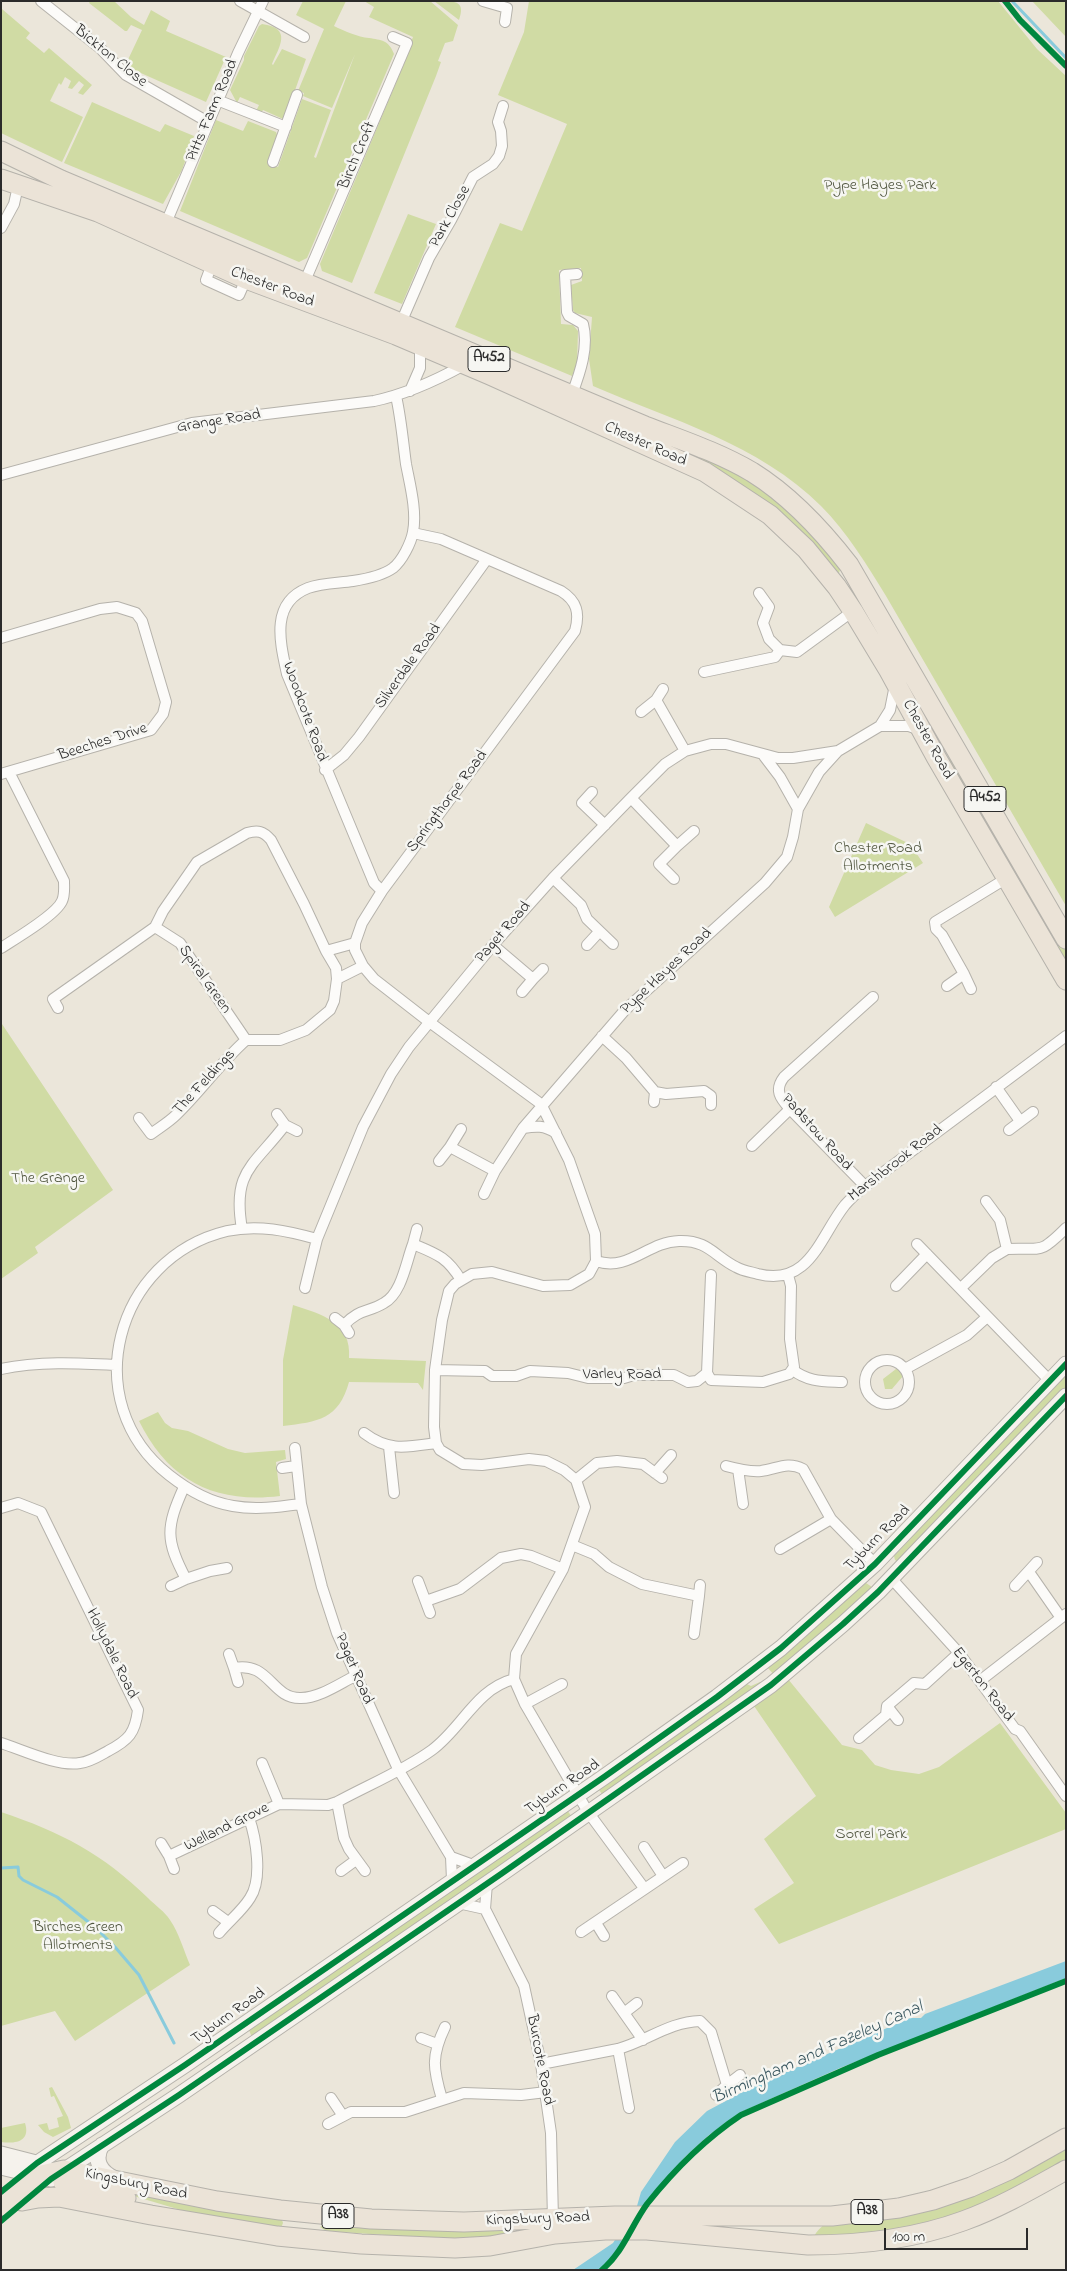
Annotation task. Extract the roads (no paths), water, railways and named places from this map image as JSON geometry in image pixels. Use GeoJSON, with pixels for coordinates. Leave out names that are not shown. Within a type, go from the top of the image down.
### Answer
{"type":"FeatureCollection","features":[{"type":"Feature","properties":{"kind":"highway","name":"Chester Road"},"geometry":{"type":"LineString","coordinates":[[1,151],[98,212],[212,264],[246,278],[399,329],[420,346],[464,365],[492,369],[572,394],[715,453],[752,472],[782,493],[832,542],[849,565],[1066,938]]}},
{"type":"Feature","properties":{"kind":"highway","name":"Chester Road"},"geometry":{"type":"LineString","coordinates":[[10,182],[70,193],[166,223],[305,281],[399,329],[492,369],[659,452],[705,472],[770,515],[806,548],[853,610],[892,675],[920,730],[1066,980]]}},
{"type":"Feature","properties":{"kind":"highway"},"geometry":{"type":"LineString","coordinates":[[659,452],[666,434]]}},
{"type":"Feature","properties":{"kind":"highway"},"geometry":{"type":"LineString","coordinates":[[892,675],[904,659]]}},
{"type":"Feature","properties":{"kind":"highway"},"geometry":{"type":"LineString","coordinates":[[936,756],[954,746]]}},
{"type":"Feature","properties":{"kind":"highway","name":"Kingsbury Road"},"geometry":{"type":"LineString","coordinates":[[44,2171],[120,2182],[217,2201],[280,2210],[370,2219],[464,2222],[553,2220],[650,2223],[832,2216],[899,2208],[933,2200],[971,2187],[1009,2170],[1066,2138]]}},
{"type":"Feature","properties":{"kind":"highway","name":"Kingsbury Road"},"geometry":{"type":"LineString","coordinates":[[650,2223],[808,2245],[871,2242],[938,2229],[962,2221],[1023,2194],[1066,2170]]}},
{"type":"Feature","properties":{"kind":"highway"},"geometry":{"type":"LineString","coordinates":[[1,2192],[44,2171],[200,2224]]}},
{"type":"Feature","properties":{"kind":"highway"},"geometry":{"type":"LineString","coordinates":[[1,2221],[22,2202],[44,2171]]}},
{"type":"Feature","properties":{"kind":"highway","name":"Tyburn Road"},"geometry":{"type":"LineString","coordinates":[[1,2206],[44,2171]]}},
{"type":"Feature","properties":{"kind":"highway","name":"Kingsbury Road"},"geometry":{"type":"LineString","coordinates":[[22,2202],[38,2198],[59,2197],[200,2224],[277,2236],[361,2244],[455,2248],[490,2246],[610,2223]]}},
{"type":"Feature","properties":{"kind":"highway"},"geometry":{"type":"LineString","coordinates":[[277,2236],[286,2226],[286,2215],[280,2210]]}},
{"type":"Feature","properties":{"kind":"highway"},"geometry":{"type":"LineString","coordinates":[[316,2240],[308,2226],[310,2219],[320,2214]]}},
{"type":"Feature","properties":{"kind":"main road","name":"Tyburn Road"},"geometry":{"type":"LineString","coordinates":[[44,2171],[218,2042],[717,1697],[781,1648],[875,1564],[1066,1364]]}},
{"type":"Feature","properties":{"kind":"main road","name":"Tyburn Road"},"geometry":{"type":"LineString","coordinates":[[44,2171],[102,2145],[179,2095],[771,1685],[843,1624],[891,1578],[1066,1396]]}},
{"type":"Feature","properties":{"kind":"main road"},"geometry":{"type":"LineString","coordinates":[[875,1564],[891,1578]]}},
{"type":"Feature","properties":{"kind":"main road"},"geometry":{"type":"LineString","coordinates":[[44,2171],[135,2114],[179,2095]]}},
{"type":"Feature","properties":{"kind":"main road"},"geometry":{"type":"LineString","coordinates":[[102,2145],[97,2153],[101,2170],[120,2182]]}},
{"type":"Feature","properties":{"kind":"main road","name":"Kingsbury Road"},"geometry":{"type":"LineString","coordinates":[[1,2154],[44,2171]]}},
{"type":"Feature","properties":{"kind":"main road","name":"Kingsbury Road"},"geometry":{"type":"LineString","coordinates":[[1,2167],[44,2171]]}},
{"type":"Feature","properties":{"kind":"street","name":"Bickton Close"},"geometry":{"type":"LineString","coordinates":[[41,1],[100,48],[126,74],[208,122]]}},
{"type":"Feature","properties":{"kind":"street"},"geometry":{"type":"LineString","coordinates":[[240,1],[304,37]]}},
{"type":"Feature","properties":{"kind":"street","name":"Pitts Farm Road"},"geometry":{"type":"LineString","coordinates":[[166,223],[208,122],[263,1]]}},
{"type":"Feature","properties":{"kind":"street"},"geometry":{"type":"LineString","coordinates":[[483,1],[508,8],[505,22]]}},
{"type":"Feature","properties":{"kind":"street","name":"Birch Croft"},"geometry":{"type":"LineString","coordinates":[[305,281],[407,43],[393,38]]}},
{"type":"Feature","properties":{"kind":"street"},"geometry":{"type":"LineString","coordinates":[[273,162],[298,95]]}},
{"type":"Feature","properties":{"kind":"street"},"geometry":{"type":"LineString","coordinates":[[218,100],[286,127]]}},
{"type":"Feature","properties":{"kind":"street","name":"Park Close"},"geometry":{"type":"LineString","coordinates":[[399,329],[428,258],[451,220],[473,177],[493,164],[499,156],[502,146],[498,122],[503,106]]}},
{"type":"Feature","properties":{"kind":"street"},"geometry":{"type":"LineString","coordinates":[[1,228],[14,204],[10,182]]}},
{"type":"Feature","properties":{"kind":"street"},"geometry":{"type":"LineString","coordinates":[[572,394],[583,358],[584,329],[583,324],[569,316],[567,312],[565,275],[577,274]]}},
{"type":"Feature","properties":{"kind":"street"},"geometry":{"type":"LineString","coordinates":[[410,391],[420,368],[420,346]]}},
{"type":"Feature","properties":{"kind":"street","name":"Grange Road"},"geometry":{"type":"LineString","coordinates":[[1,475],[192,423],[360,403],[396,396],[426,385],[464,365]]}},
{"type":"Feature","properties":{"kind":"street","name":"Woodcote Road"},"geometry":{"type":"LineString","coordinates":[[382,891],[374,883],[325,770],[287,674],[281,646],[281,617],[295,594],[310,587],[364,579],[393,568],[405,552],[413,533],[412,499],[396,396]]}},
{"type":"Feature","properties":{"kind":"street","name":"Springthorpe Road"},"geometry":{"type":"LineString","coordinates":[[355,943],[362,923],[382,891],[575,631],[577,610],[570,596],[441,539],[413,533]]}},
{"type":"Feature","properties":{"kind":"street","name":"Silverdale Road"},"geometry":{"type":"LineString","coordinates":[[325,770],[344,755],[358,737],[487,559]]}},
{"type":"Feature","properties":{"kind":"street"},"geometry":{"type":"LineString","coordinates":[[759,593],[770,607],[763,623],[769,639],[780,650],[787,652],[798,652],[853,610]]}},
{"type":"Feature","properties":{"kind":"street","name":"Beeches Drive"},"geometry":{"type":"LineString","coordinates":[[1,638],[100,609],[117,607],[130,610],[136,613],[142,621],[166,702],[163,714],[151,730],[5,773]]}},
{"type":"Feature","properties":{"kind":"street"},"geometry":{"type":"LineString","coordinates":[[704,672],[775,657],[780,650]]}},
{"type":"Feature","properties":{"kind":"street"},"geometry":{"type":"LineString","coordinates":[[880,726],[890,710],[892,675]]}},
{"type":"Feature","properties":{"kind":"street"},"geometry":{"type":"LineString","coordinates":[[641,712],[656,700],[663,689]]}},
{"type":"Feature","properties":{"kind":"street"},"geometry":{"type":"LineString","coordinates":[[656,700],[685,752]]}},
{"type":"Feature","properties":{"kind":"street"},"geometry":{"type":"LineString","coordinates":[[880,726],[909,726],[920,730]]}},
{"type":"Feature","properties":{"kind":"street","name":"Pype Hayes Road"},"geometry":{"type":"LineString","coordinates":[[484,1194],[495,1171],[541,1104],[635,999],[764,883],[781,865],[790,848],[798,810],[819,772],[838,752],[880,726]]}},
{"type":"Feature","properties":{"kind":"street","name":"Paget Road"},"geometry":{"type":"LineString","coordinates":[[305,1288],[317,1238],[363,1127],[391,1074],[428,1021],[493,945],[553,878],[631,798],[665,764],[685,752],[711,744],[726,744],[764,756],[793,758],[838,752]]}},
{"type":"Feature","properties":{"kind":"street"},"geometry":{"type":"LineString","coordinates":[[764,756],[780,777],[798,810]]}},
{"type":"Feature","properties":{"kind":"street"},"geometry":{"type":"LineString","coordinates":[[1,948],[54,911],[61,903],[64,894],[64,882],[5,773]]}},
{"type":"Feature","properties":{"kind":"street"},"geometry":{"type":"LineString","coordinates":[[592,792],[582,803],[605,825]]}},
{"type":"Feature","properties":{"kind":"street"},"geometry":{"type":"LineString","coordinates":[[631,798],[677,846]]}},
{"type":"Feature","properties":{"kind":"street"},"geometry":{"type":"LineString","coordinates":[[58,1008],[54,999],[155,926],[163,911],[197,862],[247,833],[254,831],[264,832],[271,840],[336,968],[337,979],[363,966]]}},
{"type":"Feature","properties":{"kind":"street"},"geometry":{"type":"LineString","coordinates":[[674,879],[659,864],[694,832]]}},
{"type":"Feature","properties":{"kind":"street"},"geometry":{"type":"LineString","coordinates":[[553,878],[581,905],[587,919],[613,944]]}},
{"type":"Feature","properties":{"kind":"street"},"geometry":{"type":"LineString","coordinates":[[970,988],[964,974],[936,929],[935,922],[1007,878]]}},
{"type":"Feature","properties":{"kind":"street","name":"Spiral Green"},"geometry":{"type":"LineString","coordinates":[[155,926],[180,943],[246,1040]]}},
{"type":"Feature","properties":{"kind":"street"},"geometry":{"type":"LineString","coordinates":[[587,945],[599,932]]}},
{"type":"Feature","properties":{"kind":"street"},"geometry":{"type":"LineString","coordinates":[[326,950],[355,943],[355,950],[363,966],[374,979],[541,1104],[557,1133],[582,1193],[595,1234],[596,1261],[589,1274],[570,1285],[542,1286],[492,1272],[472,1274],[461,1280],[450,1291],[445,1304],[436,1370],[434,1427],[438,1446]]}},
{"type":"Feature","properties":{"kind":"street"},"geometry":{"type":"LineString","coordinates":[[493,945],[533,979]]}},
{"type":"Feature","properties":{"kind":"street"},"geometry":{"type":"LineString","coordinates":[[522,992],[542,969]]}},
{"type":"Feature","properties":{"kind":"street"},"geometry":{"type":"LineString","coordinates":[[947,986],[964,974]]}},
{"type":"Feature","properties":{"kind":"street","name":"The Feldings"},"geometry":{"type":"LineString","coordinates":[[139,1118],[151,1134],[175,1116],[202,1088],[225,1059],[246,1040],[280,1040],[306,1030],[330,1010],[334,1001],[337,979]]}},
{"type":"Feature","properties":{"kind":"street","name":"Padstow Road"},"geometry":{"type":"LineString","coordinates":[[865,1186],[790,1110],[779,1096],[779,1085],[781,1081],[873,997]]}},
{"type":"Feature","properties":{"kind":"street"},"geometry":{"type":"LineString","coordinates":[[602,1036],[626,1058],[654,1097],[666,1094],[704,1091],[711,1096],[711,1105]]}},
{"type":"Feature","properties":{"kind":"street","name":"Marshbrook Road"},"geometry":{"type":"LineString","coordinates":[[596,1261],[609,1265],[619,1264],[655,1246],[666,1242],[681,1241],[707,1246],[736,1268],[768,1276],[788,1274],[798,1270],[809,1261],[846,1204],[865,1186],[1066,1036]]}},
{"type":"Feature","properties":{"kind":"street"},"geometry":{"type":"LineString","coordinates":[[996,1087],[1020,1121]]}},
{"type":"Feature","properties":{"kind":"street"},"geometry":{"type":"LineString","coordinates":[[752,1146],[790,1110]]}},
{"type":"Feature","properties":{"kind":"street"},"geometry":{"type":"LineString","coordinates":[[1009,1130],[1033,1112]]}},
{"type":"Feature","properties":{"kind":"street"},"geometry":{"type":"LineString","coordinates":[[277,1114],[285,1126],[297,1130]]}},
{"type":"Feature","properties":{"kind":"street"},"geometry":{"type":"LineString","coordinates":[[523,1128],[540,1125],[548,1127],[557,1133]]}},
{"type":"Feature","properties":{"kind":"street"},"geometry":{"type":"LineString","coordinates":[[242,1229],[238,1195],[242,1179],[252,1162],[285,1126]]}},
{"type":"Feature","properties":{"kind":"street"},"geometry":{"type":"LineString","coordinates":[[439,1161],[461,1129]]}},
{"type":"Feature","properties":{"kind":"street"},"geometry":{"type":"LineString","coordinates":[[450,1147],[495,1171]]}},
{"type":"Feature","properties":{"kind":"street"},"geometry":{"type":"LineString","coordinates":[[986,1201],[1000,1220],[1007,1249]]}},
{"type":"Feature","properties":{"kind":"street"},"geometry":{"type":"LineString","coordinates":[[961,1288],[992,1258],[1007,1249],[1038,1250],[1046,1246],[1066,1228]]}},
{"type":"Feature","properties":{"kind":"street"},"geometry":{"type":"LineString","coordinates":[[301,1504],[258,1508],[232,1506],[202,1497],[184,1487],[161,1469],[140,1446],[124,1411],[115,1365],[120,1337],[130,1309],[154,1272],[185,1247],[217,1234],[242,1229],[275,1229],[317,1238]]}},
{"type":"Feature","properties":{"kind":"street"},"geometry":{"type":"LineString","coordinates":[[335,1318],[346,1329],[361,1311],[384,1304],[392,1297],[417,1229]]}},
{"type":"Feature","properties":{"kind":"street"},"geometry":{"type":"LineString","coordinates":[[413,1244],[438,1254],[447,1260],[461,1280]]}},
{"type":"Feature","properties":{"kind":"street"},"geometry":{"type":"LineString","coordinates":[[917,1244],[1050,1381]]}},
{"type":"Feature","properties":{"kind":"street"},"geometry":{"type":"LineString","coordinates":[[896,1286],[927,1254]]}},
{"type":"Feature","properties":{"kind":"street"},"geometry":{"type":"LineString","coordinates":[[711,1276],[715,1319],[707,1373],[711,1380],[763,1382],[789,1374],[793,1370],[791,1286],[788,1274]]}},
{"type":"Feature","properties":{"kind":"street"},"geometry":{"type":"LineString","coordinates":[[905,1369],[967,1335],[987,1317]]}},
{"type":"Feature","properties":{"kind":"street"},"geometry":{"type":"LineString","coordinates":[[885,1360],[894,1361],[905,1369],[909,1380],[908,1389],[905,1396],[896,1403],[886,1405],[877,1402],[869,1396],[864,1383],[867,1373],[873,1365],[885,1360]]}},
{"type":"Feature","properties":{"kind":"street"},"geometry":{"type":"LineString","coordinates":[[1,1369],[76,1362],[115,1365]]}},
{"type":"Feature","properties":{"kind":"street","name":"Varley Road"},"geometry":{"type":"LineString","coordinates":[[436,1370],[485,1371],[492,1376],[516,1376],[530,1371],[568,1373],[588,1378],[624,1378],[634,1374],[674,1376],[688,1382],[697,1381],[707,1373]]}},
{"type":"Feature","properties":{"kind":"street"},"geometry":{"type":"LineString","coordinates":[[793,1370],[800,1376],[814,1381],[842,1382]]}},
{"type":"Feature","properties":{"kind":"street"},"geometry":{"type":"LineString","coordinates":[[364,1433],[377,1443],[389,1447],[438,1446],[463,1464],[482,1465],[529,1459],[546,1461],[564,1470],[576,1480],[585,1507],[563,1569],[516,1654],[514,1679],[524,1704],[588,1812],[644,1888]]}},
{"type":"Feature","properties":{"kind":"street"},"geometry":{"type":"LineString","coordinates":[[389,1447],[394,1493]]}},
{"type":"Feature","properties":{"kind":"street","name":"Paget Road"},"geometry":{"type":"LineString","coordinates":[[295,1448],[301,1504],[322,1587],[337,1633],[398,1770],[451,1857],[452,1880]]}},
{"type":"Feature","properties":{"kind":"street"},"geometry":{"type":"LineString","coordinates":[[576,1480],[597,1463],[617,1461],[644,1464],[659,1475],[671,1455]]}},
{"type":"Feature","properties":{"kind":"street"},"geometry":{"type":"LineString","coordinates":[[726,1466],[738,1469],[761,1470],[785,1464],[794,1464],[802,1469],[831,1519],[875,1564]]}},
{"type":"Feature","properties":{"kind":"street"},"geometry":{"type":"LineString","coordinates":[[282,1468],[296,1466]]}},
{"type":"Feature","properties":{"kind":"street"},"geometry":{"type":"LineString","coordinates":[[738,1469],[743,1504]]}},
{"type":"Feature","properties":{"kind":"street"},"geometry":{"type":"LineString","coordinates":[[184,1487],[172,1512],[170,1535],[175,1558],[186,1579]]}},
{"type":"Feature","properties":{"kind":"street","name":"Hollydale Road"},"geometry":{"type":"LineString","coordinates":[[1,1508],[18,1503],[41,1512],[138,1710],[135,1729],[128,1738],[94,1759],[79,1764],[60,1762],[1,1742]]}},
{"type":"Feature","properties":{"kind":"street"},"geometry":{"type":"LineString","coordinates":[[780,1549],[831,1519]]}},
{"type":"Feature","properties":{"kind":"street"},"geometry":{"type":"LineString","coordinates":[[572,1545],[594,1554],[609,1567],[642,1584],[699,1596]]}},
{"type":"Feature","properties":{"kind":"street"},"geometry":{"type":"LineString","coordinates":[[426,1601],[460,1589],[501,1558],[521,1554],[563,1569]]}},
{"type":"Feature","properties":{"kind":"street"},"geometry":{"type":"LineString","coordinates":[[1015,1586],[1038,1562]]}},
{"type":"Feature","properties":{"kind":"street"},"geometry":{"type":"LineString","coordinates":[[171,1586],[210,1571],[227,1568]]}},
{"type":"Feature","properties":{"kind":"street"},"geometry":{"type":"LineString","coordinates":[[981,1680],[1063,1616],[1029,1572]]}},
{"type":"Feature","properties":{"kind":"street","name":"Egerton Road"},"geometry":{"type":"LineString","coordinates":[[891,1578],[981,1680],[1066,1796]]}},
{"type":"Feature","properties":{"kind":"street"},"geometry":{"type":"LineString","coordinates":[[418,1581],[430,1613]]}},
{"type":"Feature","properties":{"kind":"street"},"geometry":{"type":"LineString","coordinates":[[694,1634],[700,1585]]}},
{"type":"Feature","properties":{"kind":"street"},"geometry":{"type":"LineString","coordinates":[[229,1654],[238,1682]]}},
{"type":"Feature","properties":{"kind":"street"},"geometry":{"type":"LineString","coordinates":[[859,1738],[886,1715],[887,1706],[914,1683],[925,1684],[959,1654]]}},
{"type":"Feature","properties":{"kind":"street"},"geometry":{"type":"LineString","coordinates":[[234,1668],[247,1666],[258,1670],[284,1693],[299,1699],[310,1697],[355,1676]]}},
{"type":"Feature","properties":{"kind":"street","name":"Welland Grove"},"geometry":{"type":"LineString","coordinates":[[169,1856],[279,1804],[328,1805],[337,1802],[430,1751],[456,1729],[482,1696],[501,1684],[514,1679]]}},
{"type":"Feature","properties":{"kind":"street"},"geometry":{"type":"LineString","coordinates":[[524,1704],[562,1684]]}},
{"type":"Feature","properties":{"kind":"street"},"geometry":{"type":"LineString","coordinates":[[887,1706],[898,1720]]}},
{"type":"Feature","properties":{"kind":"street"},"geometry":{"type":"LineString","coordinates":[[262,1763],[279,1804]]}},
{"type":"Feature","properties":{"kind":"street"},"geometry":{"type":"LineString","coordinates":[[337,1802],[344,1838],[356,1860],[365,1871]]}},
{"type":"Feature","properties":{"kind":"street"},"geometry":{"type":"LineString","coordinates":[[219,1933],[250,1898],[255,1886],[256,1835],[249,1818]]}},
{"type":"Feature","properties":{"kind":"street","name":"Welland Grove"},"geometry":{"type":"LineString","coordinates":[[161,1843],[169,1856],[174,1870]]}},
{"type":"Feature","properties":{"kind":"street"},"geometry":{"type":"LineString","coordinates":[[644,1847],[663,1876]]}},
{"type":"Feature","properties":{"kind":"street"},"geometry":{"type":"LineString","coordinates":[[451,1857],[473,1866]]}},
{"type":"Feature","properties":{"kind":"street"},"geometry":{"type":"LineString","coordinates":[[341,1871],[356,1860]]}},
{"type":"Feature","properties":{"kind":"street"},"geometry":{"type":"LineString","coordinates":[[581,1932],[683,1863]]}},
{"type":"Feature","properties":{"kind":"street"},"geometry":{"type":"LineString","coordinates":[[458,1902],[485,1909],[487,1882]]}},
{"type":"Feature","properties":{"kind":"street","name":"Burcote Road"},"geometry":{"type":"LineString","coordinates":[[485,1909],[524,1986],[546,2092],[551,2133],[553,2220]]}},
{"type":"Feature","properties":{"kind":"street"},"geometry":{"type":"LineString","coordinates":[[213,1910],[228,1922]]}},
{"type":"Feature","properties":{"kind":"street"},"geometry":{"type":"LineString","coordinates":[[596,1923],[604,1936]]}},
{"type":"Feature","properties":{"kind":"street"},"geometry":{"type":"LineString","coordinates":[[612,1996],[642,2040]]}},
{"type":"Feature","properties":{"kind":"street"},"geometry":{"type":"LineString","coordinates":[[624,2013],[637,2003]]}},
{"type":"Feature","properties":{"kind":"street"},"geometry":{"type":"LineString","coordinates":[[541,2064],[618,2049],[684,2021],[700,2021],[711,2032],[727,2085]]}},
{"type":"Feature","properties":{"kind":"street"},"geometry":{"type":"LineString","coordinates":[[442,2098],[434,2073],[437,2044],[445,2027]]}},
{"type":"Feature","properties":{"kind":"street"},"geometry":{"type":"LineString","coordinates":[[420,2038],[437,2044]]}},
{"type":"Feature","properties":{"kind":"street"},"geometry":{"type":"LineString","coordinates":[[618,2049],[629,2108]]}},
{"type":"Feature","properties":{"kind":"street"},"geometry":{"type":"LineString","coordinates":[[716,2095],[740,2075]]}},
{"type":"Feature","properties":{"kind":"street"},"geometry":{"type":"LineString","coordinates":[[328,2124],[351,2112],[405,2112],[442,2098],[464,2093],[521,2095],[546,2092]]}},
{"type":"Feature","properties":{"kind":"street"},"geometry":{"type":"LineString","coordinates":[[331,2098],[343,2116]]}},
{"type":"Feature","properties":{"kind":"water"},"geometry":{"type":"Polygon","coordinates":[[[1066,1961],[1066,1978],[840,2068],[739,2113],[709,2135],[686,2156],[646,2202],[618,2251],[600,2270],[573,2270],[613,2243],[637,2206],[641,2192],[675,2142],[707,2111],[754,2086],[910,2018],[921,2018],[925,2014],[1066,1961]]]}},
{"type":"Feature","properties":{"kind":"waterway"},"geometry":{"type":"LineString","coordinates":[[1012,1],[1066,58]]}},
{"type":"Feature","properties":{"kind":"waterway"},"geometry":{"type":"LineString","coordinates":[[1,1868],[18,1867],[19,1876],[23,1880],[57,1897],[96,1928],[115,1947],[139,1975],[174,2043]]}},
{"type":"Feature","properties":{"kind":"park label","name":"Pype Hayes Park"},"geometry":{"type":"Point","coordinates":[880,186]}},
{"type":"Feature","properties":{"kind":"park label","name":"Chester Road Allotments"},"geometry":{"type":"Point","coordinates":[878,858]}},
{"type":"Feature","properties":{"kind":"park label","name":"The Grange"},"geometry":{"type":"Point","coordinates":[48,1179]}},
{"type":"Feature","properties":{"kind":"park label","name":"Sorrel Park"},"geometry":{"type":"Point","coordinates":[871,1835]}},
{"type":"Feature","properties":{"kind":"park label","name":"Birches Green Allotments"},"geometry":{"type":"Point","coordinates":[78,1937]}},
{"type":"Feature","properties":{"kind":"water label","name":"Birmingham and Fazeley Canal"},"geometry":{"type":"Point","coordinates":[818,2054]}}]}
